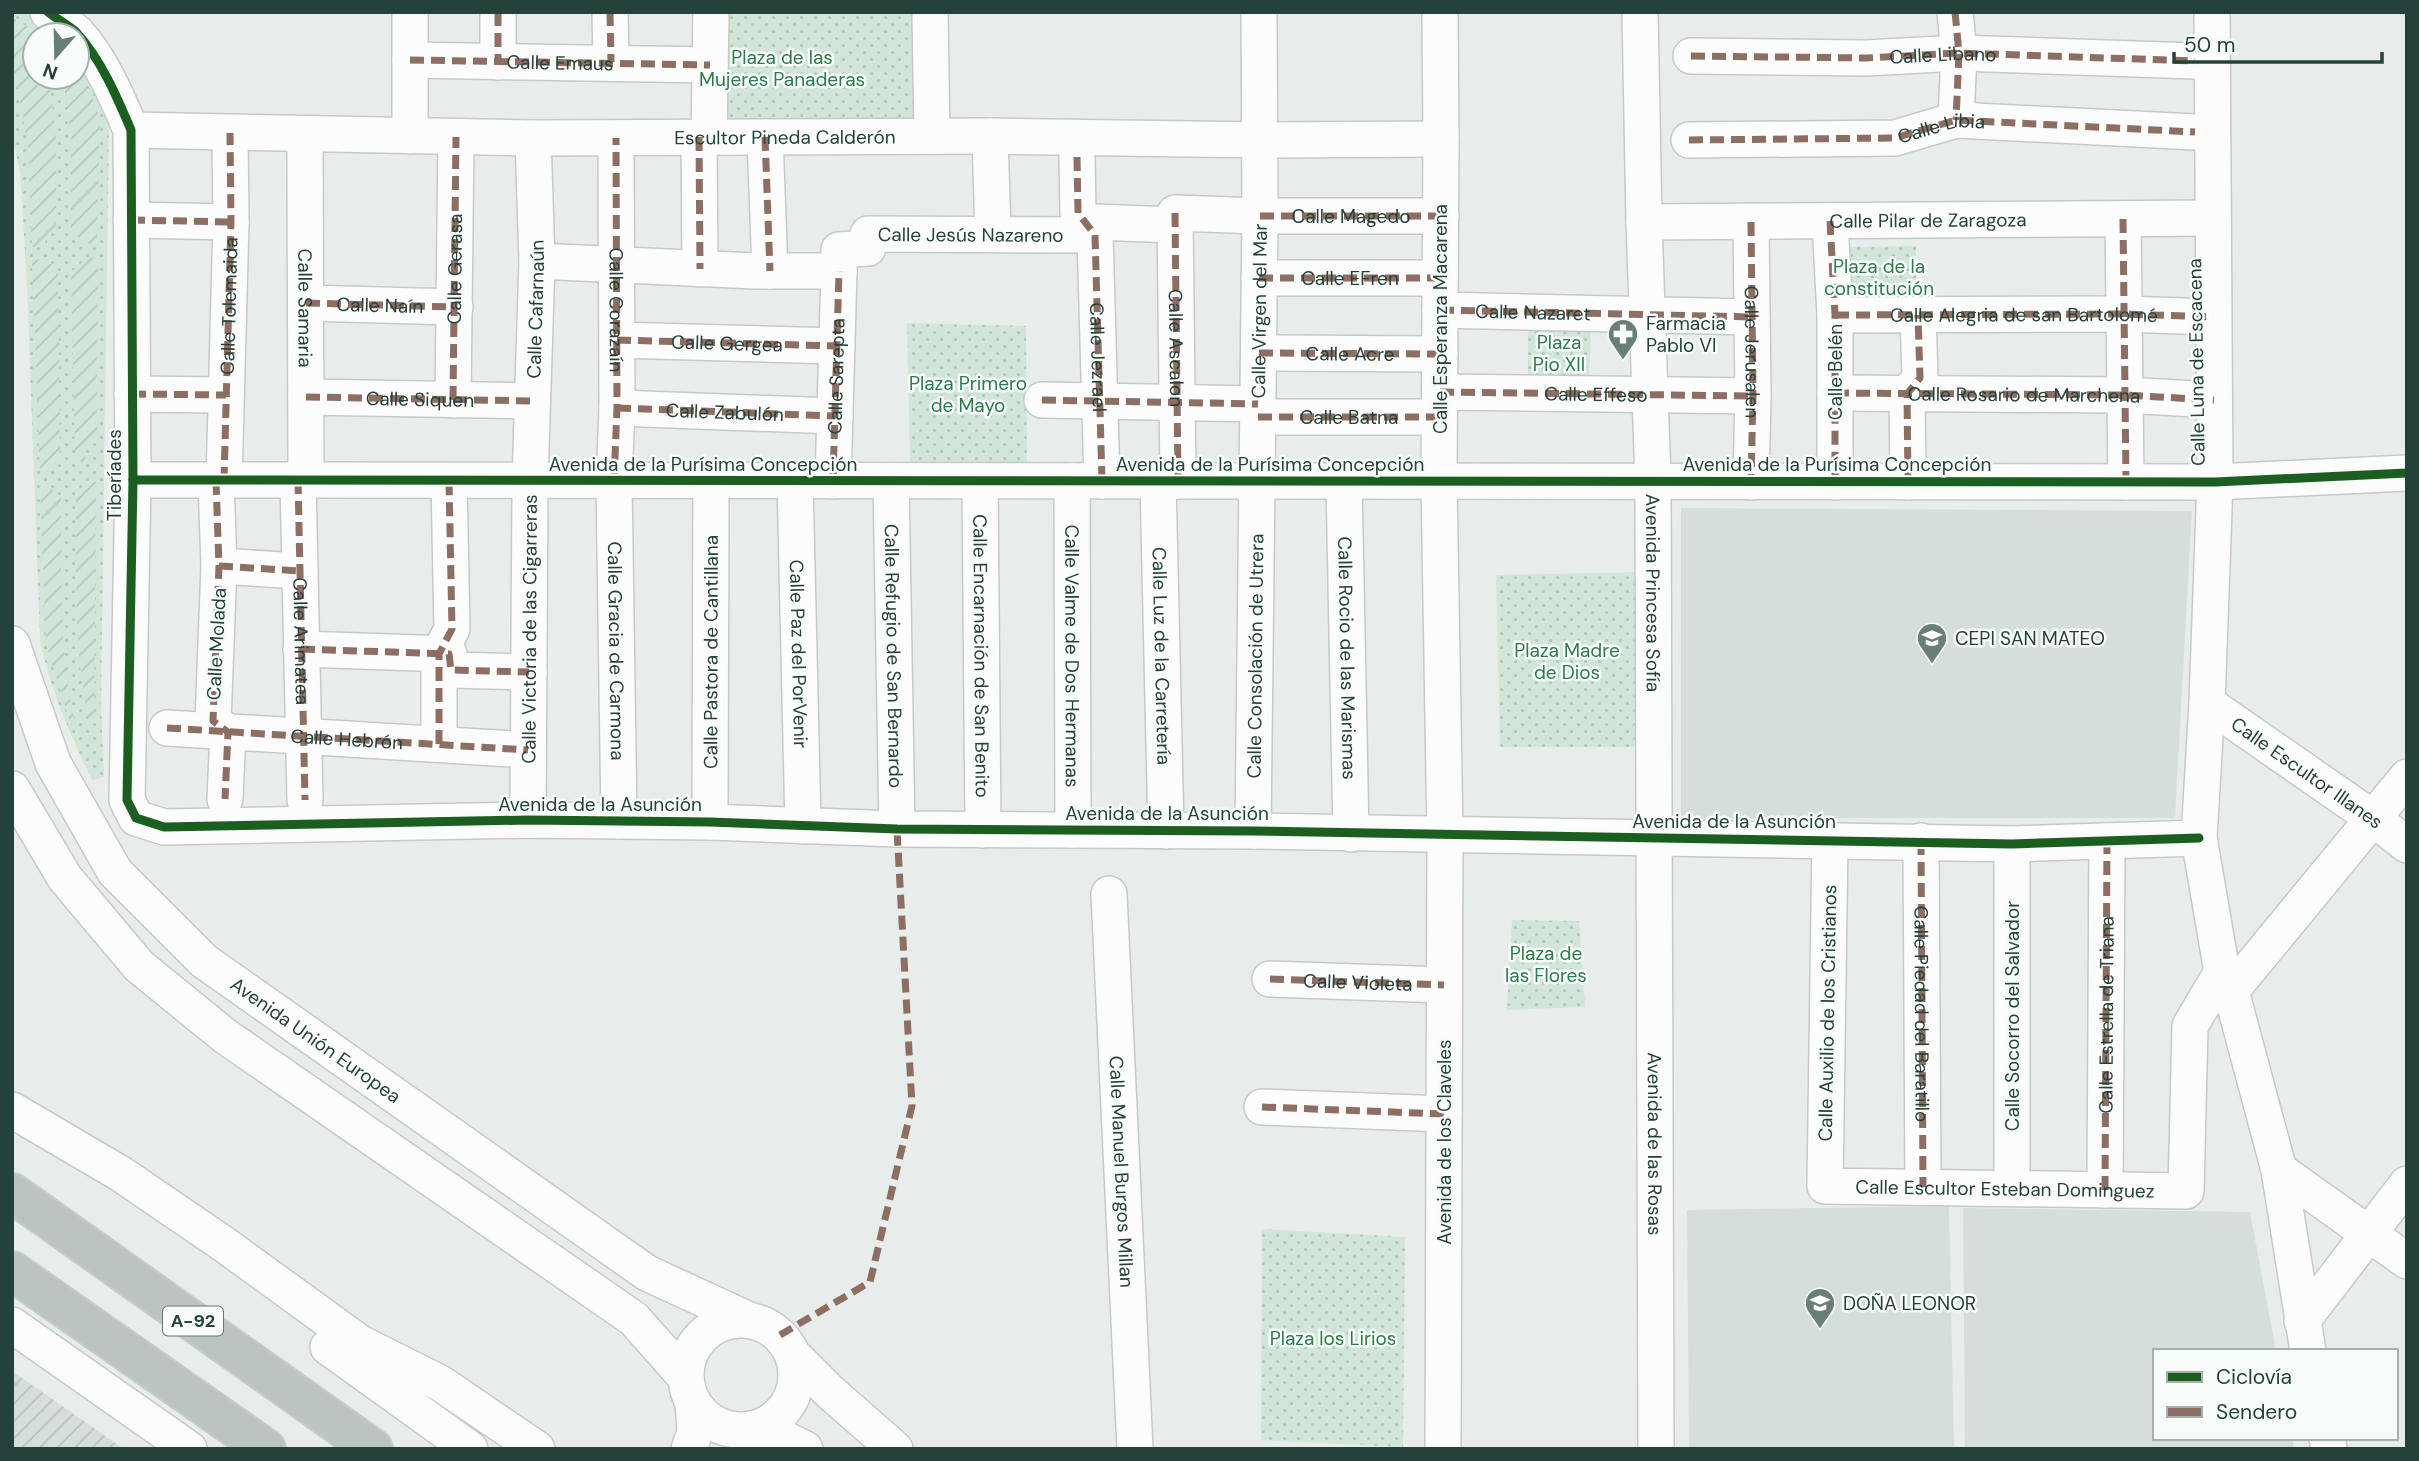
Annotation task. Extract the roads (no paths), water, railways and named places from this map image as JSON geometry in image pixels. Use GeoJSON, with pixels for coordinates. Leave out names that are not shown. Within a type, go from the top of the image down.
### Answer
{"type":"FeatureCollection","features":[{"type":"Feature","properties":{"kind":"highway","name":"A-92"},"geometry":{"type":"LineString","coordinates":[[12,1193],[373,1449]]}},
{"type":"Feature","properties":{"kind":"highway"},"geometry":{"type":"LineString","coordinates":[[12,1271],[266,1449]]}},
{"type":"Feature","properties":{"kind":"street"},"geometry":{"type":"LineString","coordinates":[[48,12],[75,32],[99,65],[131,130]]}},
{"type":"Feature","properties":{"kind":"street"},"geometry":{"type":"LineString","coordinates":[[410,12],[410,136]]}},
{"type":"Feature","properties":{"kind":"street"},"geometry":{"type":"LineString","coordinates":[[498,12],[498,62]]}},
{"type":"Feature","properties":{"kind":"street"},"geometry":{"type":"LineString","coordinates":[[610,12],[611,62]]}},
{"type":"Feature","properties":{"kind":"street"},"geometry":{"type":"LineString","coordinates":[[700,268],[711,12]]}},
{"type":"Feature","properties":{"kind":"street"},"geometry":{"type":"LineString","coordinates":[[930,12],[932,136]]}},
{"type":"Feature","properties":{"kind":"street","name":"Calle Virgen del Mar"},"geometry":{"type":"LineString","coordinates":[[1257,481],[1261,140],[1259,12]]}},
{"type":"Feature","properties":{"kind":"street","name":"Calle Esperanza Macarena"},"geometry":{"type":"LineString","coordinates":[[1440,12],[1439,481],[1445,835]]}},
{"type":"Feature","properties":{"kind":"street","name":"Avenida Princesa Sofía"},"geometry":{"type":"LineString","coordinates":[[1640,12],[1653,481],[1654,838]]}},
{"type":"Feature","properties":{"kind":"street"},"geometry":{"type":"LineString","coordinates":[[1955,12],[1959,53],[1956,120]]}},
{"type":"Feature","properties":{"kind":"street","name":"Calle Luna de Escacena"},"geometry":{"type":"LineString","coordinates":[[2212,12],[2215,482],[2199,838],[2227,982],[2279,1170],[2305,1336]]}},
{"type":"Feature","properties":{"kind":"street","name":"Calle Libano"},"geometry":{"type":"LineString","coordinates":[[1691,56],[1866,58],[1959,53],[2195,61]]}},
{"type":"Feature","properties":{"kind":"street","name":"Calle Emaus"},"geometry":{"type":"LineString","coordinates":[[410,60],[710,65]]}},
{"type":"Feature","properties":{"kind":"street","name":"Calle Libia"},"geometry":{"type":"LineString","coordinates":[[1689,140],[1895,138],[1956,120],[2195,132]]}},
{"type":"Feature","properties":{"kind":"street","name":"Escultor Pineda Calderón"},"geometry":{"type":"LineString","coordinates":[[131,130],[533,138],[990,136],[1261,140],[1441,139]]}},
{"type":"Feature","properties":{"kind":"street","name":"Tiberíades"},"geometry":{"type":"LineString","coordinates":[[131,130],[132,480],[127,800],[136,818]]}},
{"type":"Feature","properties":{"kind":"street","name":"Calle Tolemaida"},"geometry":{"type":"LineString","coordinates":[[220,481],[226,395],[231,222],[230,133]]}},
{"type":"Feature","properties":{"kind":"street","name":"Calle Samaria"},"geometry":{"type":"LineString","coordinates":[[302,481],[306,397],[305,135]]}},
{"type":"Feature","properties":{"kind":"street"},"geometry":{"type":"LineString","coordinates":[[990,136],[993,233]]}},
{"type":"Feature","properties":{"kind":"street","name":"Calle Gerasa"},"geometry":{"type":"LineString","coordinates":[[453,400],[456,137]]}},
{"type":"Feature","properties":{"kind":"street"},"geometry":{"type":"LineString","coordinates":[[765,137],[770,271]]}},
{"type":"Feature","properties":{"kind":"street","name":"Calle Cafarnaún"},"geometry":{"type":"LineString","coordinates":[[530,481],[537,261],[533,138]]}},
{"type":"Feature","properties":{"kind":"street","name":"Calle Corazaín"},"geometry":{"type":"LineString","coordinates":[[614,481],[617,408],[617,138]]}},
{"type":"Feature","properties":{"kind":"street"},"geometry":{"type":"LineString","coordinates":[[1077,157],[1078,213],[1095,235]]}},
{"type":"Feature","properties":{"kind":"street"},"geometry":{"type":"LineString","coordinates":[[1095,235],[1095,222],[1260,216]]}},
{"type":"Feature","properties":{"kind":"street","name":"Calle Magedo"},"geometry":{"type":"LineString","coordinates":[[1260,216],[1441,216]]}},
{"type":"Feature","properties":{"kind":"street","name":"Calle Pilar de Zaragoza"},"geometry":{"type":"LineString","coordinates":[[1644,222],[2212,218]]}},
{"type":"Feature","properties":{"kind":"street","name":"Calle Ascalon"},"geometry":{"type":"LineString","coordinates":[[1168,481],[1176,402],[1175,219]]}},
{"type":"Feature","properties":{"kind":"street"},"geometry":{"type":"LineString","coordinates":[[2123,219],[2126,482]]}},
{"type":"Feature","properties":{"kind":"street"},"geometry":{"type":"LineString","coordinates":[[131,220],[231,222]]}},
{"type":"Feature","properties":{"kind":"street","name":"Calle Belén"},"geometry":{"type":"LineString","coordinates":[[1830,221],[1835,315],[1835,482]]}},
{"type":"Feature","properties":{"kind":"street","name":"Calle Jerusalen"},"geometry":{"type":"LineString","coordinates":[[1751,222],[1751,482]]}},
{"type":"Feature","properties":{"kind":"street","name":"Calle Jesús Nazareno"},"geometry":{"type":"LineString","coordinates":[[839,271],[839,250],[868,248],[868,233],[1095,235]]}},
{"type":"Feature","properties":{"kind":"street","name":"Calle Jezrael"},"geometry":{"type":"LineString","coordinates":[[1087,481],[1100,401],[1095,235]]}},
{"type":"Feature","properties":{"kind":"street"},"geometry":{"type":"LineString","coordinates":[[537,261],[770,271],[839,271]]}},
{"type":"Feature","properties":{"kind":"street","name":"Calle Sarepta"},"geometry":{"type":"LineString","coordinates":[[833,481],[839,271]]}},
{"type":"Feature","properties":{"kind":"street","name":"Calle EFren"},"geometry":{"type":"LineString","coordinates":[[1259,278],[1440,294]]}},
{"type":"Feature","properties":{"kind":"street","name":"Calle Nazaret"},"geometry":{"type":"LineString","coordinates":[[1440,294],[1647,315],[1752,317]]}},
{"type":"Feature","properties":{"kind":"street","name":"Calle Naín"},"geometry":{"type":"LineString","coordinates":[[306,303],[455,307]]}},
{"type":"Feature","properties":{"kind":"street","name":"Calle Alegria de san Bartolomé"},"geometry":{"type":"LineString","coordinates":[[1835,315],[2123,314],[2213,317]]}},
{"type":"Feature","properties":{"kind":"street"},"geometry":{"type":"LineString","coordinates":[[1908,482],[1907,394],[1920,378],[1918,315]]}},
{"type":"Feature","properties":{"kind":"street","name":"Calle Gergea"},"geometry":{"type":"LineString","coordinates":[[617,340],[837,346]]}},
{"type":"Feature","properties":{"kind":"street","name":"Calle Acre"},"geometry":{"type":"LineString","coordinates":[[1259,353],[1440,354]]}},
{"type":"Feature","properties":{"kind":"street","name":"Calle Rosario de Marchena"},"geometry":{"type":"LineString","coordinates":[[1835,393],[2124,395],[2214,400]]}},
{"type":"Feature","properties":{"kind":"street"},"geometry":{"type":"LineString","coordinates":[[132,394],[226,395]]}},
{"type":"Feature","properties":{"kind":"street","name":"Calle Effeso"},"geometry":{"type":"LineString","coordinates":[[1439,405],[1650,394],[1753,396]]}},
{"type":"Feature","properties":{"kind":"street","name":"Calle Siquen"},"geometry":{"type":"LineString","coordinates":[[306,397],[532,401]]}},
{"type":"Feature","properties":{"kind":"street","name":"Calle Batna"},"geometry":{"type":"LineString","coordinates":[[1042,400],[1176,402],[1258,410],[1439,405]]}},
{"type":"Feature","properties":{"kind":"street","name":"Calle Zabulón"},"geometry":{"type":"LineString","coordinates":[[617,408],[835,416]]}},
{"type":"Feature","properties":{"kind":"street","name":"Avenida de la Purísima Concepción"},"geometry":{"type":"LineString","coordinates":[[132,480],[2215,482],[2407,473]]}},
{"type":"Feature","properties":{"kind":"street","name":"Calle Molada"},"geometry":{"type":"LineString","coordinates":[[220,481],[212,721],[228,732]]}},
{"type":"Feature","properties":{"kind":"street","name":"Calle Arimatea"},"geometry":{"type":"LineString","coordinates":[[302,481],[300,571],[305,800]]}},
{"type":"Feature","properties":{"kind":"street"},"geometry":{"type":"LineString","coordinates":[[439,744],[439,654],[452,629],[449,481]]}},
{"type":"Feature","properties":{"kind":"street","name":"Calle Victoria de las Cigarreras"},"geometry":{"type":"LineString","coordinates":[[528,820],[530,481]]}},
{"type":"Feature","properties":{"kind":"street","name":"Calle Gracia de Carmona"},"geometry":{"type":"LineString","coordinates":[[614,481],[619,821]]}},
{"type":"Feature","properties":{"kind":"street","name":"Calle Pastora de Cantillana"},"geometry":{"type":"LineString","coordinates":[[710,822],[711,481]]}},
{"type":"Feature","properties":{"kind":"street","name":"Calle Paz del PorVenir"},"geometry":{"type":"LineString","coordinates":[[795,481],[803,826]]}},
{"type":"Feature","properties":{"kind":"street","name":"Calle Refugio de San Bernardo"},"geometry":{"type":"LineString","coordinates":[[891,481],[897,829]]}},
{"type":"Feature","properties":{"kind":"street","name":"Calle Encarnación de San Benito"},"geometry":{"type":"LineString","coordinates":[[980,481],[984,830]]}},
{"type":"Feature","properties":{"kind":"street","name":"Calle Valme de Dos Hermanas"},"geometry":{"type":"LineString","coordinates":[[1073,830],[1087,481]]}},
{"type":"Feature","properties":{"kind":"street","name":"Calle Luz de la Carretería"},"geometry":{"type":"LineString","coordinates":[[1166,831],[1168,481]]}},
{"type":"Feature","properties":{"kind":"street","name":"Calle Consolación de Utrera"},"geometry":{"type":"LineString","coordinates":[[1253,831],[1257,481]]}},
{"type":"Feature","properties":{"kind":"street","name":"Calle Rocio de las Marismas"},"geometry":{"type":"LineString","coordinates":[[1344,481],[1351,834]]}},
{"type":"Feature","properties":{"kind":"street"},"geometry":{"type":"LineString","coordinates":[[219,566],[300,571]]}},
{"type":"Feature","properties":{"kind":"street","name":"Avenida Unión Europea"},"geometry":{"type":"LineString","coordinates":[[12,643],[53,763],[115,872],[204,961],[647,1273],[749,1320]]}},
{"type":"Feature","properties":{"kind":"street"},"geometry":{"type":"LineString","coordinates":[[301,649],[449,654],[451,670],[529,672]]}},
{"type":"Feature","properties":{"kind":"street","name":"Calle Escultor Illanes"},"geometry":{"type":"LineString","coordinates":[[2207,703],[2407,845]]}},
{"type":"Feature","properties":{"kind":"street","name":"Calle Hebrón"},"geometry":{"type":"LineString","coordinates":[[167,728],[528,750]]}},
{"type":"Feature","properties":{"kind":"street"},"geometry":{"type":"LineString","coordinates":[[225,799],[228,732]]}},
{"type":"Feature","properties":{"kind":"street"},"geometry":{"type":"LineString","coordinates":[[2227,982],[2374,819],[2407,777]]}},
{"type":"Feature","properties":{"kind":"street"},"geometry":{"type":"LineString","coordinates":[[12,789],[65,878],[139,966],[225,1036],[634,1319],[711,1420],[735,1436],[781,1437],[805,1449]]}},
{"type":"Feature","properties":{"kind":"street","name":"Avenida de la Asunción"},"geometry":{"type":"LineString","coordinates":[[136,818],[164,827],[528,820],[710,822],[897,829],[1253,831],[2012,844],[2199,838]]}},
{"type":"Feature","properties":{"kind":"street","name":"Avenida de los Claveles"},"geometry":{"type":"LineString","coordinates":[[1443,1449],[1445,835]]}},
{"type":"Feature","properties":{"kind":"street","name":"Avenida de las Rosas"},"geometry":{"type":"LineString","coordinates":[[1654,838],[1656,1449]]}},
{"type":"Feature","properties":{"kind":"street","name":"Calle Auxilio de los Cristianos"},"geometry":{"type":"LineString","coordinates":[[1825,1186],[1830,839]]}},
{"type":"Feature","properties":{"kind":"street","name":"Calle Piedad del Baratillo"},"geometry":{"type":"LineString","coordinates":[[1921,841],[1923,1187]]}},
{"type":"Feature","properties":{"kind":"street","name":"Calle Estrella de Triana"},"geometry":{"type":"LineString","coordinates":[[2105,1189],[2106,841]]}},
{"type":"Feature","properties":{"kind":"street","name":"Calle Socorro del Salvador"},"geometry":{"type":"LineString","coordinates":[[2012,844],[2012,1188]]}},
{"type":"Feature","properties":{"kind":"street","name":"Calle Manuel Burgos Millan"},"geometry":{"type":"LineString","coordinates":[[1109,894],[1135,1449]]}},
{"type":"Feature","properties":{"kind":"street","name":"Calle Violeta"},"geometry":{"type":"LineString","coordinates":[[1270,979],[1444,985]]}},
{"type":"Feature","properties":{"kind":"street","name":"Calle Escultor Esteban Dominguez"},"geometry":{"type":"LineString","coordinates":[[1825,1186],[2186,1191],[2190,1026],[2227,982]]}},
{"type":"Feature","properties":{"kind":"street"},"geometry":{"type":"LineString","coordinates":[[1262,1107],[1444,1114]]}},
{"type":"Feature","properties":{"kind":"street"},"geometry":{"type":"LineString","coordinates":[[12,1110],[121,1174],[360,1343],[440,1383],[537,1449]]}},
{"type":"Feature","properties":{"kind":"street"},"geometry":{"type":"LineString","coordinates":[[12,1119],[470,1449]]}},
{"type":"Feature","properties":{"kind":"street"},"geometry":{"type":"LineString","coordinates":[[2279,1170],[2407,1261]]}},
{"type":"Feature","properties":{"kind":"street"},"geometry":{"type":"LineString","coordinates":[[2305,1336],[2370,1233],[2407,1184]]}},
{"type":"Feature","properties":{"kind":"street"},"geometry":{"type":"LineString","coordinates":[[689,1449],[695,1432],[690,1390],[690,1354],[703,1335],[725,1322],[749,1320],[761,1323],[780,1335],[793,1355],[830,1392],[895,1449]]}},
{"type":"Feature","properties":{"kind":"street"},"geometry":{"type":"LineString","coordinates":[[12,1325],[188,1449]]}},
{"type":"Feature","properties":{"kind":"street"},"geometry":{"type":"LineString","coordinates":[[735,1436],[773,1420],[789,1403],[796,1382],[793,1355]]}},
{"type":"Feature","properties":{"kind":"street"},"geometry":{"type":"LineString","coordinates":[[134,1410],[143,1449]]}},
{"type":"Feature","properties":{"kind":"place","name":"Farmacia Pablo VI"},"geometry":{"type":"Point","coordinates":[1623,361]}},
{"type":"Feature","properties":{"kind":"place","name":"CEPI SAN MATEO"},"geometry":{"type":"Point","coordinates":[1932,665]}},
{"type":"Feature","properties":{"kind":"place","name":"DOÑA LEONOR"},"geometry":{"type":"Point","coordinates":[1820,1330]}},
{"type":"Feature","properties":{"kind":"park label","name":"Plaza de las Mujeres Panaderas"},"geometry":{"type":"Point","coordinates":[782,68]}},
{"type":"Feature","properties":{"kind":"park label","name":"Plaza de la constitución"},"geometry":{"type":"Point","coordinates":[1879,277]}},
{"type":"Feature","properties":{"kind":"park label","name":"Plaza Pio XII"},"geometry":{"type":"Point","coordinates":[1559,353]}},
{"type":"Feature","properties":{"kind":"park label","name":"Plaza Primero de Mayo"},"geometry":{"type":"Point","coordinates":[968,394]}},
{"type":"Feature","properties":{"kind":"park label","name":"Plaza Madre de Dios"},"geometry":{"type":"Point","coordinates":[1567,661]}},
{"type":"Feature","properties":{"kind":"park label","name":"Plaza de las Flores"},"geometry":{"type":"Point","coordinates":[1546,964]}},
{"type":"Feature","properties":{"kind":"park label","name":"Plaza los Lirios"},"geometry":{"type":"Point","coordinates":[1333,1338]}}]}
